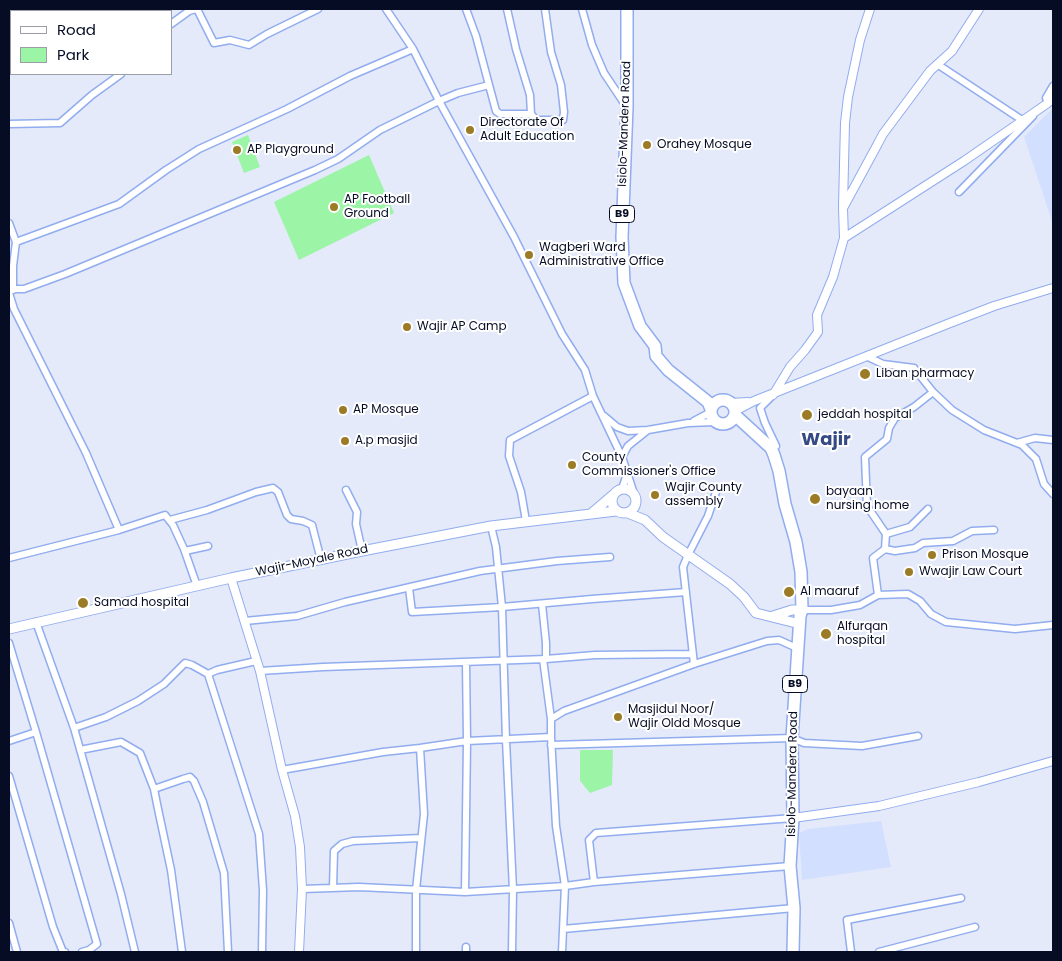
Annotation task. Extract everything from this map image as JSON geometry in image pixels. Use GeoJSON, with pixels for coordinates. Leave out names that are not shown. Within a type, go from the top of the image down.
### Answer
{"type":"FeatureCollection","features":[{"type":"Feature","properties":{"kind":"highway","name":"Isiolo-Mandera Road"},"geometry":{"type":"LineString","coordinates":[[627,9],[627,107],[622,237],[624,283],[640,326],[655,346],[656,356],[668,370],[708,402],[715,417]]}},
{"type":"Feature","properties":{"kind":"highway","name":"Isiolo-Mandera Road"},"geometry":{"type":"LineString","coordinates":[[696,392],[712,395],[730,407],[771,448],[779,471],[785,504],[796,542],[801,572],[802,610],[792,738],[793,818],[790,866],[794,908],[793,952]]}},
{"type":"Feature","properties":{"kind":"highway"},"geometry":{"type":"LineString","coordinates":[[715,403],[730,407],[732,421],[715,417],[715,403]]}},
{"type":"Feature","properties":{"kind":"highway"},"geometry":{"type":"LineString","coordinates":[[715,417],[750,429]]}},
{"type":"Feature","properties":{"kind":"main road"},"geometry":{"type":"LineString","coordinates":[[592,513],[622,489],[631,491],[645,520]]}},
{"type":"Feature","properties":{"kind":"main road"},"geometry":{"type":"LineString","coordinates":[[613,495],[611,503],[616,511],[622,514],[632,511],[635,498]]}},
{"type":"Feature","properties":{"kind":"main road","name":"Wajir-Moyale Road"},"geometry":{"type":"LineString","coordinates":[[9,629],[231,578],[362,551],[492,526],[616,511]]}},
{"type":"Feature","properties":{"kind":"main road"},"geometry":{"type":"LineString","coordinates":[[628,513],[645,520],[663,537],[730,584],[744,597],[756,613],[800,624]]}},
{"type":"Feature","properties":{"kind":"main road"},"geometry":{"type":"LineString","coordinates":[[773,616],[792,610],[802,610]]}},
{"type":"Feature","properties":{"kind":"street"},"geometry":{"type":"LineString","coordinates":[[172,23],[188,10],[197,9],[214,42],[230,40],[249,45],[318,9]]}},
{"type":"Feature","properties":{"kind":"street"},"geometry":{"type":"LineString","coordinates":[[386,9],[413,48],[439,101],[514,237],[562,334],[585,370],[593,396],[604,415],[622,457],[635,498]]}},
{"type":"Feature","properties":{"kind":"street"},"geometry":{"type":"LineString","coordinates":[[466,9],[476,36],[496,110],[500,114],[531,114]]}},
{"type":"Feature","properties":{"kind":"street"},"geometry":{"type":"LineString","coordinates":[[507,9],[516,49],[530,95],[531,114],[536,120],[558,121],[563,120],[564,112],[561,85],[552,52],[545,9]]}},
{"type":"Feature","properties":{"kind":"street"},"geometry":{"type":"LineString","coordinates":[[582,9],[592,46],[604,73],[627,107]]}},
{"type":"Feature","properties":{"kind":"street"},"geometry":{"type":"LineString","coordinates":[[771,448],[776,446],[764,423],[760,408],[772,395],[790,367],[818,332],[818,315],[833,277],[844,238],[845,123],[848,96],[860,40],[870,9]]}},
{"type":"Feature","properties":{"kind":"street"},"geometry":{"type":"LineString","coordinates":[[843,208],[883,134],[930,71],[952,52],[979,9]]}},
{"type":"Feature","properties":{"kind":"street"},"geometry":{"type":"LineString","coordinates":[[16,242],[119,204],[199,149],[280,112],[350,76],[413,48]]}},
{"type":"Feature","properties":{"kind":"street"},"geometry":{"type":"LineString","coordinates":[[937,64],[1022,120]]}},
{"type":"Feature","properties":{"kind":"street"},"geometry":{"type":"LineString","coordinates":[[110,75],[114,80]]}},
{"type":"Feature","properties":{"kind":"street"},"geometry":{"type":"LineString","coordinates":[[9,124],[60,123],[92,94],[120,75]]}},
{"type":"Feature","properties":{"kind":"street"},"geometry":{"type":"LineString","coordinates":[[10,290],[24,289],[65,274],[315,170],[338,159],[380,130],[439,101],[458,93],[490,85]]}},
{"type":"Feature","properties":{"kind":"street"},"geometry":{"type":"LineString","coordinates":[[1050,102],[1046,98],[1053,86]]}},
{"type":"Feature","properties":{"kind":"street"},"geometry":{"type":"LineString","coordinates":[[844,238],[964,161],[1050,102]]}},
{"type":"Feature","properties":{"kind":"street"},"geometry":{"type":"LineString","coordinates":[[959,192],[1028,121],[1050,102]]}},
{"type":"Feature","properties":{"kind":"street"},"geometry":{"type":"LineString","coordinates":[[9,223],[16,242],[10,290],[14,309],[86,454],[119,530]]}},
{"type":"Feature","properties":{"kind":"street"},"geometry":{"type":"LineString","coordinates":[[730,407],[772,395],[994,306],[1053,288]]}},
{"type":"Feature","properties":{"kind":"street"},"geometry":{"type":"LineString","coordinates":[[866,356],[883,364],[914,368],[933,392],[952,410],[984,430],[1022,444],[1036,459],[1044,484],[1053,494]]}},
{"type":"Feature","properties":{"kind":"street"},"geometry":{"type":"LineString","coordinates":[[885,549],[886,534],[867,506],[864,457],[888,439],[889,428],[895,418],[914,407],[933,392]]}},
{"type":"Feature","properties":{"kind":"street"},"geometry":{"type":"LineString","coordinates":[[526,521],[519,486],[509,456],[510,440],[593,396]]}},
{"type":"Feature","properties":{"kind":"street"},"geometry":{"type":"LineString","coordinates":[[604,415],[617,427],[628,431],[648,430],[715,417]]}},
{"type":"Feature","properties":{"kind":"street"},"geometry":{"type":"LineString","coordinates":[[688,423],[704,417],[715,417]]}},
{"type":"Feature","properties":{"kind":"street"},"geometry":{"type":"LineString","coordinates":[[622,457],[628,446],[648,430]]}},
{"type":"Feature","properties":{"kind":"street"},"geometry":{"type":"LineString","coordinates":[[1016,443],[1035,438],[1053,440]]}},
{"type":"Feature","properties":{"kind":"street"},"geometry":{"type":"LineString","coordinates":[[622,489],[627,474]]}},
{"type":"Feature","properties":{"kind":"street"},"geometry":{"type":"LineString","coordinates":[[170,520],[273,488],[278,492],[287,515],[291,519],[302,521],[312,526],[321,560]]}},
{"type":"Feature","properties":{"kind":"street"},"geometry":{"type":"LineString","coordinates":[[346,490],[357,512],[356,524],[362,551]]}},
{"type":"Feature","properties":{"kind":"street"},"geometry":{"type":"LineString","coordinates":[[694,664],[683,567],[708,516],[716,492]]}},
{"type":"Feature","properties":{"kind":"street"},"geometry":{"type":"LineString","coordinates":[[886,534],[910,527],[928,509]]}},
{"type":"Feature","properties":{"kind":"street"},"geometry":{"type":"LineString","coordinates":[[9,558],[119,530],[165,515],[170,520],[185,551],[198,586]]}},
{"type":"Feature","properties":{"kind":"street"},"geometry":{"type":"LineString","coordinates":[[492,526],[499,569],[502,608],[513,890],[512,952]]}},
{"type":"Feature","properties":{"kind":"street"},"geometry":{"type":"LineString","coordinates":[[878,595],[873,558],[885,549],[915,548],[923,543],[953,540],[972,531],[994,530]]}},
{"type":"Feature","properties":{"kind":"street"},"geometry":{"type":"LineString","coordinates":[[185,551],[208,546]]}},
{"type":"Feature","properties":{"kind":"street"},"geometry":{"type":"LineString","coordinates":[[245,621],[297,616],[431,581],[499,569],[557,561],[610,557]]}},
{"type":"Feature","properties":{"kind":"street"},"geometry":{"type":"LineString","coordinates":[[231,578],[260,672],[282,770],[295,816],[300,847],[302,889],[299,952]]}},
{"type":"Feature","properties":{"kind":"street"},"geometry":{"type":"LineString","coordinates":[[409,588],[412,612],[502,608],[686,592]]}},
{"type":"Feature","properties":{"kind":"street"},"geometry":{"type":"LineString","coordinates":[[802,610],[830,610],[860,605],[878,595],[908,594],[920,601],[931,614],[946,622],[1015,629],[1053,625]]}},
{"type":"Feature","properties":{"kind":"street"},"geometry":{"type":"LineString","coordinates":[[542,604],[551,719],[556,826],[565,886],[562,952]]}},
{"type":"Feature","properties":{"kind":"street"},"geometry":{"type":"LineString","coordinates":[[36,622],[74,728],[121,894],[135,952]]}},
{"type":"Feature","properties":{"kind":"street"},"geometry":{"type":"LineString","coordinates":[[551,719],[564,711],[694,664],[767,641],[779,640],[799,649]]}},
{"type":"Feature","properties":{"kind":"street"},"geometry":{"type":"LineString","coordinates":[[9,643],[97,944],[82,952]]}},
{"type":"Feature","properties":{"kind":"street"},"geometry":{"type":"LineString","coordinates":[[260,672],[595,655],[692,654]]}},
{"type":"Feature","properties":{"kind":"street"},"geometry":{"type":"LineString","coordinates":[[208,674],[217,670],[256,661]]}},
{"type":"Feature","properties":{"kind":"street"},"geometry":{"type":"LineString","coordinates":[[464,892],[467,741],[466,662]]}},
{"type":"Feature","properties":{"kind":"street"},"geometry":{"type":"LineString","coordinates":[[74,728],[106,717],[138,701],[172,678],[185,663],[208,674],[259,834],[263,890],[262,952]]}},
{"type":"Feature","properties":{"kind":"street"},"geometry":{"type":"LineString","coordinates":[[9,741],[36,732]]}},
{"type":"Feature","properties":{"kind":"street"},"geometry":{"type":"LineString","coordinates":[[282,770],[383,752],[467,741],[792,738],[804,743],[862,746],[918,736]]}},
{"type":"Feature","properties":{"kind":"street"},"geometry":{"type":"LineString","coordinates":[[80,750],[120,742],[140,753],[154,789],[171,870],[182,952]]}},
{"type":"Feature","properties":{"kind":"street"},"geometry":{"type":"LineString","coordinates":[[416,952],[416,890],[424,814],[420,748]]}},
{"type":"Feature","properties":{"kind":"street"},"geometry":{"type":"LineString","coordinates":[[594,882],[589,840],[596,833],[793,818],[879,806],[979,782],[1053,761]]}},
{"type":"Feature","properties":{"kind":"street"},"geometry":{"type":"LineString","coordinates":[[9,776],[53,927],[63,952],[65,952]]}},
{"type":"Feature","properties":{"kind":"street"},"geometry":{"type":"LineString","coordinates":[[154,789],[190,777],[194,781],[203,802],[224,873],[228,952]]}},
{"type":"Feature","properties":{"kind":"street"},"geometry":{"type":"LineString","coordinates":[[333,888],[334,851],[342,844],[353,841],[421,838]]}},
{"type":"Feature","properties":{"kind":"street"},"geometry":{"type":"LineString","coordinates":[[302,889],[359,887],[464,892],[513,890],[790,866]]}},
{"type":"Feature","properties":{"kind":"street"},"geometry":{"type":"LineString","coordinates":[[851,952],[847,920],[961,898]]}},
{"type":"Feature","properties":{"kind":"street"},"geometry":{"type":"LineString","coordinates":[[563,929],[794,908]]}},
{"type":"Feature","properties":{"kind":"street"},"geometry":{"type":"LineString","coordinates":[[9,923],[16,952]]}},
{"type":"Feature","properties":{"kind":"street"},"geometry":{"type":"LineString","coordinates":[[878,952],[975,927]]}},
{"type":"Feature","properties":{"kind":"shaded area"},"geometry":{"type":"Polygon","coordinates":[[[1053,108],[1053,224],[1024,137],[1053,108]]]}},
{"type":"Feature","properties":{"kind":"shaded area"},"geometry":{"type":"Polygon","coordinates":[[[881,821],[891,867],[802,880],[799,833],[808,829],[881,821]]]}},
{"type":"Feature","properties":{"kind":"green space"},"geometry":{"type":"Polygon","coordinates":[[[248,135],[260,167],[244,173],[232,142],[248,135]]]}},
{"type":"Feature","properties":{"kind":"green space","name":"AP Football Ground"},"geometry":{"type":"Polygon","coordinates":[[[369,155],[394,213],[299,260],[274,202],[369,155]]]}},
{"type":"Feature","properties":{"kind":"green space"},"geometry":{"type":"Polygon","coordinates":[[[580,750],[613,750],[612,785],[590,793],[580,781],[580,750]]]}},
{"type":"Feature","properties":{"kind":"place","name":"Directorate Of Adult Education"},"geometry":{"type":"Point","coordinates":[470,130]}},
{"type":"Feature","properties":{"kind":"place","name":"Orahey Mosque"},"geometry":{"type":"Point","coordinates":[647,145]}},
{"type":"Feature","properties":{"kind":"place","name":"AP Playground"},"geometry":{"type":"Point","coordinates":[237,150]}},
{"type":"Feature","properties":{"kind":"place","name":"AP Football Ground"},"geometry":{"type":"Point","coordinates":[334,207]}},
{"type":"Feature","properties":{"kind":"place","name":"Wagberi Ward Administrative Office"},"geometry":{"type":"Point","coordinates":[529,255]}},
{"type":"Feature","properties":{"kind":"place","name":"Wajir AP Camp"},"geometry":{"type":"Point","coordinates":[407,327]}},
{"type":"Feature","properties":{"kind":"place","name":"Liban pharmacy"},"geometry":{"type":"Point","coordinates":[865,374]}},
{"type":"Feature","properties":{"kind":"place","name":"AP Mosque"},"geometry":{"type":"Point","coordinates":[343,410]}},
{"type":"Feature","properties":{"kind":"place","name":"jeddah hospital"},"geometry":{"type":"Point","coordinates":[807,415]}},
{"type":"Feature","properties":{"kind":"place","name":"A.p masjid"},"geometry":{"type":"Point","coordinates":[345,441]}},
{"type":"Feature","properties":{"kind":"place","name":"County Commissioner's Office"},"geometry":{"type":"Point","coordinates":[572,465]}},
{"type":"Feature","properties":{"kind":"place","name":"Wajir County assembly"},"geometry":{"type":"Point","coordinates":[655,495]}},
{"type":"Feature","properties":{"kind":"place","name":"bayaan nursing home"},"geometry":{"type":"Point","coordinates":[815,499]}},
{"type":"Feature","properties":{"kind":"place","name":"Prison Mosque"},"geometry":{"type":"Point","coordinates":[932,555]}},
{"type":"Feature","properties":{"kind":"place","name":"Wwajir Law Court"},"geometry":{"type":"Point","coordinates":[909,572]}},
{"type":"Feature","properties":{"kind":"place","name":"Al maaruf"},"geometry":{"type":"Point","coordinates":[789,592]}},
{"type":"Feature","properties":{"kind":"place","name":"Samad hospital"},"geometry":{"type":"Point","coordinates":[83,603]}},
{"type":"Feature","properties":{"kind":"place","name":"Alfurqan hospital"},"geometry":{"type":"Point","coordinates":[826,634]}},
{"type":"Feature","properties":{"kind":"place","name":"Masjidul Noor/ Wajir Oldd Mosque"},"geometry":{"type":"Point","coordinates":[618,717]}},
{"type":"Feature","properties":{"kind":"district","name":"Wajir"},"geometry":{"type":"Point","coordinates":[826,440]}}]}
